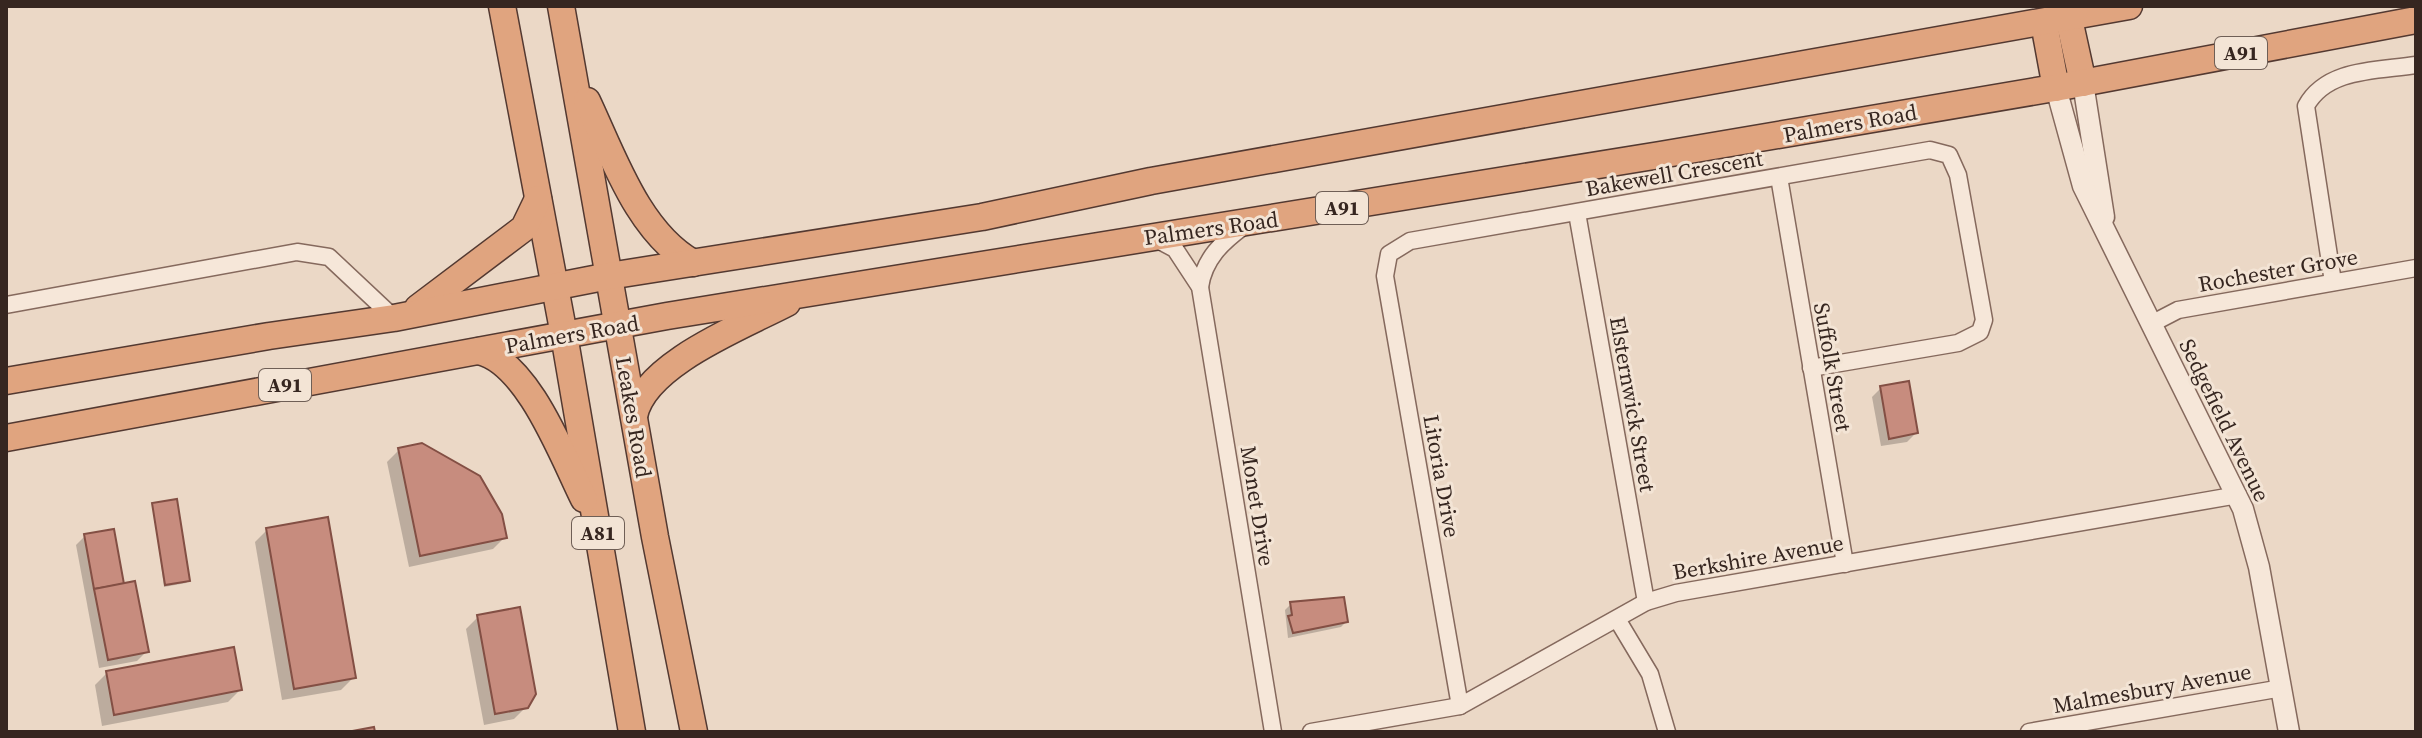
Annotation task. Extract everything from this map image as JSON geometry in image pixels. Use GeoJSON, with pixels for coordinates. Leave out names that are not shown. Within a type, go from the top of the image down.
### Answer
{"type":"FeatureCollection","features":[{"type":"Feature","properties":{"kind":"highway","name":"A81"},"geometry":{"type":"LineString","coordinates":[[502,6],[564,335],[632,732]]}},
{"type":"Feature","properties":{"kind":"highway","name":"Leakes Road"},"geometry":{"type":"LineString","coordinates":[[561,6],[694,732]]}},
{"type":"Feature","properties":{"kind":"highway","name":"A91"},"geometry":{"type":"LineString","coordinates":[[6,381],[401,316],[555,285],[982,217],[1235,166],[2129,6]]}},
{"type":"Feature","properties":{"kind":"highway"},"geometry":{"type":"LineString","coordinates":[[2055,17],[2083,83]]}},
{"type":"Feature","properties":{"kind":"highway"},"geometry":{"type":"LineString","coordinates":[[2055,17],[2056,88]]}},
{"type":"Feature","properties":{"kind":"highway","name":"Palmers Road"},"geometry":{"type":"LineString","coordinates":[[6,438],[812,291],[1138,238],[1247,224],[2056,88],[2416,20]]}},
{"type":"Feature","properties":{"kind":"highway"},"geometry":{"type":"LineString","coordinates":[[573,73],[620,170],[653,229],[678,254],[693,263]]}},
{"type":"Feature","properties":{"kind":"highway"},"geometry":{"type":"LineString","coordinates":[[401,316],[472,270],[524,228],[535,211],[538,199]]}},
{"type":"Feature","properties":{"kind":"highway"},"geometry":{"type":"LineString","coordinates":[[634,416],[641,394],[658,377],[715,340],[812,291]]}},
{"type":"Feature","properties":{"kind":"highway"},"geometry":{"type":"LineString","coordinates":[[479,351],[500,358],[517,376],[552,434],[597,524]]}},
{"type":"Feature","properties":{"kind":"street"},"geometry":{"type":"LineString","coordinates":[[2333,282],[2306,106],[2323,84],[2338,77],[2416,65]]}},
{"type":"Feature","properties":{"kind":"street","name":"Sedgefield Avenue"},"geometry":{"type":"LineString","coordinates":[[2083,83],[2092,122],[2106,233]]}},
{"type":"Feature","properties":{"kind":"street","name":"Sedgefield Avenue"},"geometry":{"type":"LineString","coordinates":[[2056,88],[2083,186],[2238,495],[2259,567],[2289,732]]}},
{"type":"Feature","properties":{"kind":"street","name":"Bakewell Crescent"},"geometry":{"type":"LineString","coordinates":[[1389,254],[1410,241],[1930,150],[1949,155],[1958,175],[1984,320],[1980,332],[1958,343],[1811,368]]}},
{"type":"Feature","properties":{"kind":"street","name":"Suffolk Street"},"geometry":{"type":"LineString","coordinates":[[1779,177],[1845,564]]}},
{"type":"Feature","properties":{"kind":"street","name":"Elsternwick Street"},"geometry":{"type":"LineString","coordinates":[[1577,213],[1646,602]]}},
{"type":"Feature","properties":{"kind":"street"},"geometry":{"type":"LineString","coordinates":[[1200,287],[1203,271],[1215,251],[1247,224]]}},
{"type":"Feature","properties":{"kind":"street","name":"Monet Drive"},"geometry":{"type":"LineString","coordinates":[[1138,238],[1158,239],[1175,249],[1200,287],[1273,732]]}},
{"type":"Feature","properties":{"kind":"street"},"geometry":{"type":"LineString","coordinates":[[6,305],[297,252],[329,257],[401,316]]}},
{"type":"Feature","properties":{"kind":"street","name":"Litoria Drive"},"geometry":{"type":"LineString","coordinates":[[1389,254],[1385,276],[1460,706]]}},
{"type":"Feature","properties":{"kind":"street","name":"Rochester Grove"},"geometry":{"type":"LineString","coordinates":[[2151,324],[2178,310],[2416,268]]}},
{"type":"Feature","properties":{"kind":"street","name":"Berkshire Avenue"},"geometry":{"type":"LineString","coordinates":[[1311,732],[1460,706],[1646,602],[1676,593],[2238,495]]}},
{"type":"Feature","properties":{"kind":"street"},"geometry":{"type":"LineString","coordinates":[[1617,619],[1650,674],[1667,732]]}},
{"type":"Feature","properties":{"kind":"street","name":"Malmesbury Avenue"},"geometry":{"type":"LineString","coordinates":[[2029,732],[2075,728],[2282,688]]}},
{"type":"Feature","properties":{"kind":"building"},"geometry":{"type":"Polygon","coordinates":[[[1909,381],[1918,433],[1889,439],[1880,386],[1909,381]]]}},
{"type":"Feature","properties":{"kind":"building"},"geometry":{"type":"Polygon","coordinates":[[[422,443],[480,476],[502,514],[507,538],[420,556],[398,448],[422,443]]]}},
{"type":"Feature","properties":{"kind":"building"},"geometry":{"type":"Polygon","coordinates":[[[177,499],[190,581],[165,585],[152,503],[177,499]]]}},
{"type":"Feature","properties":{"kind":"building"},"geometry":{"type":"Polygon","coordinates":[[[328,517],[356,678],[294,689],[266,528],[328,517]]]}},
{"type":"Feature","properties":{"kind":"building"},"geometry":{"type":"Polygon","coordinates":[[[114,529],[124,584],[94,589],[84,534],[114,529]]]}},
{"type":"Feature","properties":{"kind":"building"},"geometry":{"type":"Polygon","coordinates":[[[135,581],[149,652],[108,660],[94,589],[135,581]]]}},
{"type":"Feature","properties":{"kind":"building"},"geometry":{"type":"Polygon","coordinates":[[[1344,597],[1348,622],[1293,633],[1288,616],[1292,615],[1290,602],[1344,597]]]}},
{"type":"Feature","properties":{"kind":"building"},"geometry":{"type":"Polygon","coordinates":[[[520,607],[536,694],[528,708],[495,714],[477,615],[520,607]]]}},
{"type":"Feature","properties":{"kind":"building"},"geometry":{"type":"Polygon","coordinates":[[[234,647],[242,690],[114,715],[106,671],[234,647]]]}},
{"type":"Feature","properties":{"kind":"building"},"geometry":{"type":"Polygon","coordinates":[[[374,727],[375,732],[347,732],[374,727]]]}}]}
